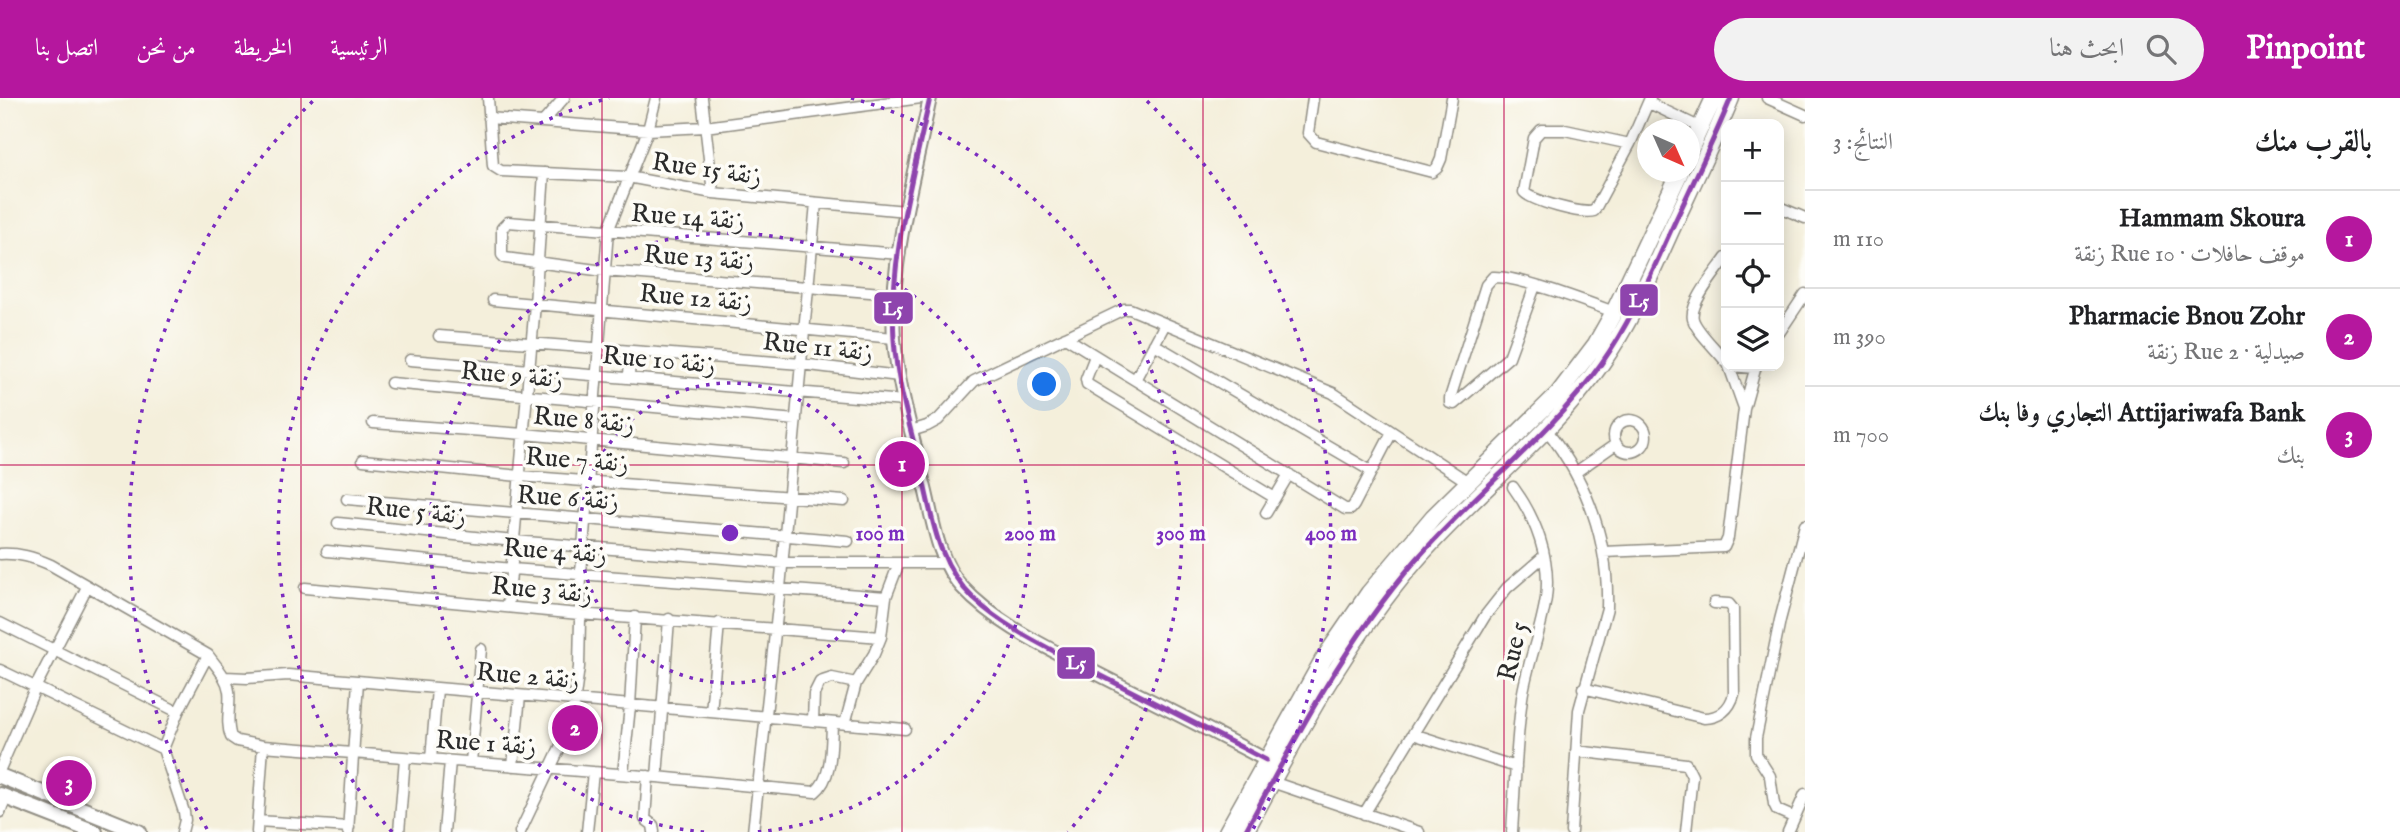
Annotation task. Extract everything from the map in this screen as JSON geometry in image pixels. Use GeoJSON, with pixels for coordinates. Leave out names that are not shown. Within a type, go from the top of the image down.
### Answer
{"type":"FeatureCollection","features":[{"type":"Feature","properties":{"kind":"main road"},"geometry":{"type":"LineString","coordinates":[[1700,129],[1714,98]]}},
{"type":"Feature","properties":{"kind":"main road"},"geometry":{"type":"LineString","coordinates":[[1245,832],[1325,687],[1401,578],[1453,519],[1546,429],[1586,385],[1619,337],[1731,98]]}},
{"type":"Feature","properties":{"kind":"main road"},"geometry":{"type":"LineString","coordinates":[[1227,832],[1322,660],[1355,612],[1417,534],[1558,394],[1592,350],[1614,312],[1675,182]]}},
{"type":"Feature","properties":{"kind":"main road"},"geometry":{"type":"LineString","coordinates":[[0,776],[139,832]]}},
{"type":"Feature","properties":{"kind":"main road"},"geometry":{"type":"LineString","coordinates":[[3,796],[95,832]]}},
{"type":"Feature","properties":{"kind":"street"},"geometry":{"type":"LineString","coordinates":[[488,98],[489,118],[648,130],[705,127],[921,98]]}},
{"type":"Feature","properties":{"kind":"street"},"geometry":{"type":"LineString","coordinates":[[544,121],[564,98]]}},
{"type":"Feature","properties":{"kind":"street"},"geometry":{"type":"LineString","coordinates":[[520,832],[567,732],[575,700],[579,667],[581,573],[608,231],[648,130],[654,103],[643,98]]}},
{"type":"Feature","properties":{"kind":"street"},"geometry":{"type":"LineString","coordinates":[[702,98],[713,193]]}},
{"type":"Feature","properties":{"kind":"street"},"geometry":{"type":"LineString","coordinates":[[930,98],[906,211],[895,294],[894,338],[904,401],[945,563],[962,587],[979,603],[1031,639],[1266,760]]}},
{"type":"Feature","properties":{"kind":"street"},"geometry":{"type":"LineString","coordinates":[[1313,98],[1308,133],[1316,142],[1432,172],[1441,159],[1452,98]]}},
{"type":"Feature","properties":{"kind":"street"},"geometry":{"type":"LineString","coordinates":[[1767,98],[1805,115]]}},
{"type":"Feature","properties":{"kind":"street"},"geometry":{"type":"LineString","coordinates":[[1630,144],[1565,131],[1541,130],[1534,138],[1524,192],[1532,199],[1592,213],[1598,207],[1630,144],[1650,100],[1702,125]]}},
{"type":"Feature","properties":{"kind":"street","name":"Rue 15 زنقة"},"geometry":{"type":"LineString","coordinates":[[489,118],[494,166],[501,171],[628,177],[713,193],[906,211]]}},
{"type":"Feature","properties":{"kind":"street"},"geometry":{"type":"LineString","coordinates":[[508,607],[544,173]]}},
{"type":"Feature","properties":{"kind":"street"},"geometry":{"type":"LineString","coordinates":[[753,832],[783,563],[816,203]]}},
{"type":"Feature","properties":{"kind":"street"},"geometry":{"type":"LineString","coordinates":[[1784,209],[1805,218]]}},
{"type":"Feature","properties":{"kind":"street","name":"Rue 14 زنقة"},"geometry":{"type":"LineString","coordinates":[[502,255],[502,228],[508,222],[900,254]]}},
{"type":"Feature","properties":{"kind":"street","name":"Rue 13 زنقة"},"geometry":{"type":"LineString","coordinates":[[502,255],[505,258],[604,271],[895,294]]}},
{"type":"Feature","properties":{"kind":"street"},"geometry":{"type":"LineString","coordinates":[[1721,265],[1699,297],[1692,317],[1721,356]]}},
{"type":"Feature","properties":{"kind":"street"},"geometry":{"type":"LineString","coordinates":[[1535,286],[1509,357],[1452,404],[1450,398],[1488,280],[1500,277],[1535,286],[1614,312]]}},
{"type":"Feature","properties":{"kind":"street"},"geometry":{"type":"LineString","coordinates":[[1784,326],[1805,294]]}},
{"type":"Feature","properties":{"kind":"street","name":"Rue 12 زنقة"},"geometry":{"type":"LineString","coordinates":[[493,300],[894,338]]}},
{"type":"Feature","properties":{"kind":"street"},"geometry":{"type":"LineString","coordinates":[[911,431],[938,420],[974,381],[1124,309],[1130,309],[1328,391],[1468,482]]}},
{"type":"Feature","properties":{"kind":"street"},"geometry":{"type":"LineString","coordinates":[[1135,380],[1165,324]]}},
{"type":"Feature","properties":{"kind":"street","name":"Rue 11 زنقة"},"geometry":{"type":"LineString","coordinates":[[439,336],[801,364],[899,376]]}},
{"type":"Feature","properties":{"kind":"street"},"geometry":{"type":"LineString","coordinates":[[1065,337],[1345,509],[1351,509],[1392,432]]}},
{"type":"Feature","properties":{"kind":"street"},"geometry":{"type":"LineString","coordinates":[[1154,344],[1371,471]]}},
{"type":"Feature","properties":{"kind":"street"},"geometry":{"type":"LineString","coordinates":[[629,378],[630,352]]}},
{"type":"Feature","properties":{"kind":"street"},"geometry":{"type":"LineString","coordinates":[[1096,356],[1086,379],[1087,384],[1275,498]]}},
{"type":"Feature","properties":{"kind":"street","name":"Rue 10 زنقة"},"geometry":{"type":"LineString","coordinates":[[410,360],[904,401]]}},
{"type":"Feature","properties":{"kind":"street"},"geometry":{"type":"LineString","coordinates":[[1730,371],[1744,409]]}},
{"type":"Feature","properties":{"kind":"street"},"geometry":{"type":"LineString","coordinates":[[1602,552],[1724,547],[1728,538],[1744,409],[1755,371]]}},
{"type":"Feature","properties":{"kind":"street","name":"Rue 9 زنقة"},"geometry":{"type":"LineString","coordinates":[[391,383],[796,420]]}},
{"type":"Feature","properties":{"kind":"street","name":"Rue 8 زنقة"},"geometry":{"type":"LineString","coordinates":[[373,423],[844,463]]}},
{"type":"Feature","properties":{"kind":"street"},"geometry":{"type":"LineString","coordinates":[[1546,429],[1576,472],[1591,502],[1607,591],[1607,608],[1579,710],[1571,832]]}},
{"type":"Feature","properties":{"kind":"street"},"geometry":{"type":"LineString","coordinates":[[1576,472],[1616,444]]}},
{"type":"Feature","properties":{"kind":"street","name":"Rue 7 زنقة"},"geometry":{"type":"LineString","coordinates":[[363,460],[519,476],[844,501]]}},
{"type":"Feature","properties":{"kind":"street"},"geometry":{"type":"LineString","coordinates":[[1266,513],[1289,474]]}},
{"type":"Feature","properties":{"kind":"street","name":"Rue 5"},"geometry":{"type":"LineString","coordinates":[[1512,832],[1525,679],[1546,595],[1543,557],[1534,519],[1513,487]]}},
{"type":"Feature","properties":{"kind":"street","name":"Rue 6 زنقة"},"geometry":{"type":"LineString","coordinates":[[347,499],[848,541]]}},
{"type":"Feature","properties":{"kind":"street","name":"Rue 5 زنقة"},"geometry":{"type":"LineString","coordinates":[[338,523],[514,541],[783,563],[945,563]]}},
{"type":"Feature","properties":{"kind":"street"},"geometry":{"type":"LineString","coordinates":[[1793,817],[1777,810],[1774,804],[1770,776],[1758,759],[1756,738],[1780,620],[1805,525]]}},
{"type":"Feature","properties":{"kind":"street","name":"Rue 4 زنقة"},"geometry":{"type":"LineString","coordinates":[[327,551],[512,569],[886,597]]}},
{"type":"Feature","properties":{"kind":"street"},"geometry":{"type":"LineString","coordinates":[[0,554],[34,557],[208,656],[225,677]]}},
{"type":"Feature","properties":{"kind":"street"},"geometry":{"type":"LineString","coordinates":[[1364,814],[1491,608],[1507,588],[1543,557]]}},
{"type":"Feature","properties":{"kind":"street"},"geometry":{"type":"LineString","coordinates":[[845,724],[856,683],[881,637],[886,597],[899,563]]}},
{"type":"Feature","properties":{"kind":"street"},"geometry":{"type":"LineString","coordinates":[[0,769],[36,686],[87,587]]}},
{"type":"Feature","properties":{"kind":"street","name":"Rue 3 زنقة"},"geometry":{"type":"LineString","coordinates":[[305,588],[579,614],[881,637]]}},
{"type":"Feature","properties":{"kind":"street"},"geometry":{"type":"LineString","coordinates":[[1583,688],[1704,718],[1720,715],[1732,702],[1734,694],[1732,609],[1729,604],[1714,603]]}},
{"type":"Feature","properties":{"kind":"street"},"geometry":{"type":"LineString","coordinates":[[624,774],[635,617]]}},
{"type":"Feature","properties":{"kind":"street"},"geometry":{"type":"LineString","coordinates":[[654,832],[653,825],[645,819],[663,708],[669,619]]}},
{"type":"Feature","properties":{"kind":"street"},"geometry":{"type":"LineString","coordinates":[[0,623],[178,712]]}},
{"type":"Feature","properties":{"kind":"street"},"geometry":{"type":"LineString","coordinates":[[711,712],[719,623]]}},
{"type":"Feature","properties":{"kind":"street"},"geometry":{"type":"LineString","coordinates":[[471,762],[475,692],[481,649]]}},
{"type":"Feature","properties":{"kind":"street"},"geometry":{"type":"LineString","coordinates":[[182,832],[184,812],[163,749],[178,712],[208,656]]}},
{"type":"Feature","properties":{"kind":"street"},"geometry":{"type":"LineString","coordinates":[[0,670],[163,749]]}},
{"type":"Feature","properties":{"kind":"street","name":"Rue 2 زنقة"},"geometry":{"type":"LineString","coordinates":[[225,677],[288,675],[905,729]]}},
{"type":"Feature","properties":{"kind":"street","name":"Rue 1 زنقة"},"geometry":{"type":"LineString","coordinates":[[225,677],[229,692],[228,728],[231,737],[237,741],[263,746],[653,776],[815,792],[820,788],[830,754],[832,723]]}},
{"type":"Feature","properties":{"kind":"street"},"geometry":{"type":"LineString","coordinates":[[813,721],[814,694],[820,682],[832,678],[856,683]]}},
{"type":"Feature","properties":{"kind":"street"},"geometry":{"type":"LineString","coordinates":[[258,821],[299,827],[348,829],[358,681]]}},
{"type":"Feature","properties":{"kind":"street"},"geometry":{"type":"LineString","coordinates":[[431,760],[437,689]]}},
{"type":"Feature","properties":{"kind":"street"},"geometry":{"type":"LineString","coordinates":[[513,766],[520,696]]}},
{"type":"Feature","properties":{"kind":"street"},"geometry":{"type":"LineString","coordinates":[[1413,734],[1516,767]]}},
{"type":"Feature","properties":{"kind":"street"},"geometry":{"type":"LineString","coordinates":[[257,832],[263,746]]}},
{"type":"Feature","properties":{"kind":"street"},"geometry":{"type":"LineString","coordinates":[[1576,751],[1686,764],[1692,776],[1686,832]]}},
{"type":"Feature","properties":{"kind":"street"},"geometry":{"type":"LineString","coordinates":[[399,832],[405,758]]}},
{"type":"Feature","properties":{"kind":"street"},"geometry":{"type":"LineString","coordinates":[[444,832],[450,761]]}},
{"type":"Feature","properties":{"kind":"street"},"geometry":{"type":"LineString","coordinates":[[587,832],[593,772]]}},
{"type":"Feature","properties":{"kind":"street"},"geometry":{"type":"LineString","coordinates":[[1272,782],[1419,832]]}},
{"type":"Feature","properties":{"kind":"street"},"geometry":{"type":"LineString","coordinates":[[1788,832],[1805,794]]}},
{"type":"Feature","properties":{"kind":"street"},"geometry":{"type":"LineString","coordinates":[[0,812],[3,796]]}},
{"type":"Feature","properties":{"kind":"transit line","name":"L5"},"geometry":{"type":"LineString","coordinates":[[930,98],[899,248],[893,309],[898,374],[934,528],[945,558],[962,586],[974,599],[1012,628],[1266,760]]}},
{"type":"Feature","properties":{"kind":"transit line","name":"L5"},"geometry":{"type":"LineString","coordinates":[[1245,832],[1323,691],[1391,591],[1439,535],[1581,391],[1612,348],[1648,280],[1731,98]]}},
{"type":"Feature","properties":{"kind":"place","name":"Hammam Skoura"},"geometry":{"type":"Point","coordinates":[902,464]}},
{"type":"Feature","properties":{"kind":"place","name":"Pharmacie Bnou Zohr"},"geometry":{"type":"Point","coordinates":[575,728]}},
{"type":"Feature","properties":{"kind":"place","name":"Attijariwafa Bank التجاري وفا بنك"},"geometry":{"type":"Point","coordinates":[69,783]}}]}
